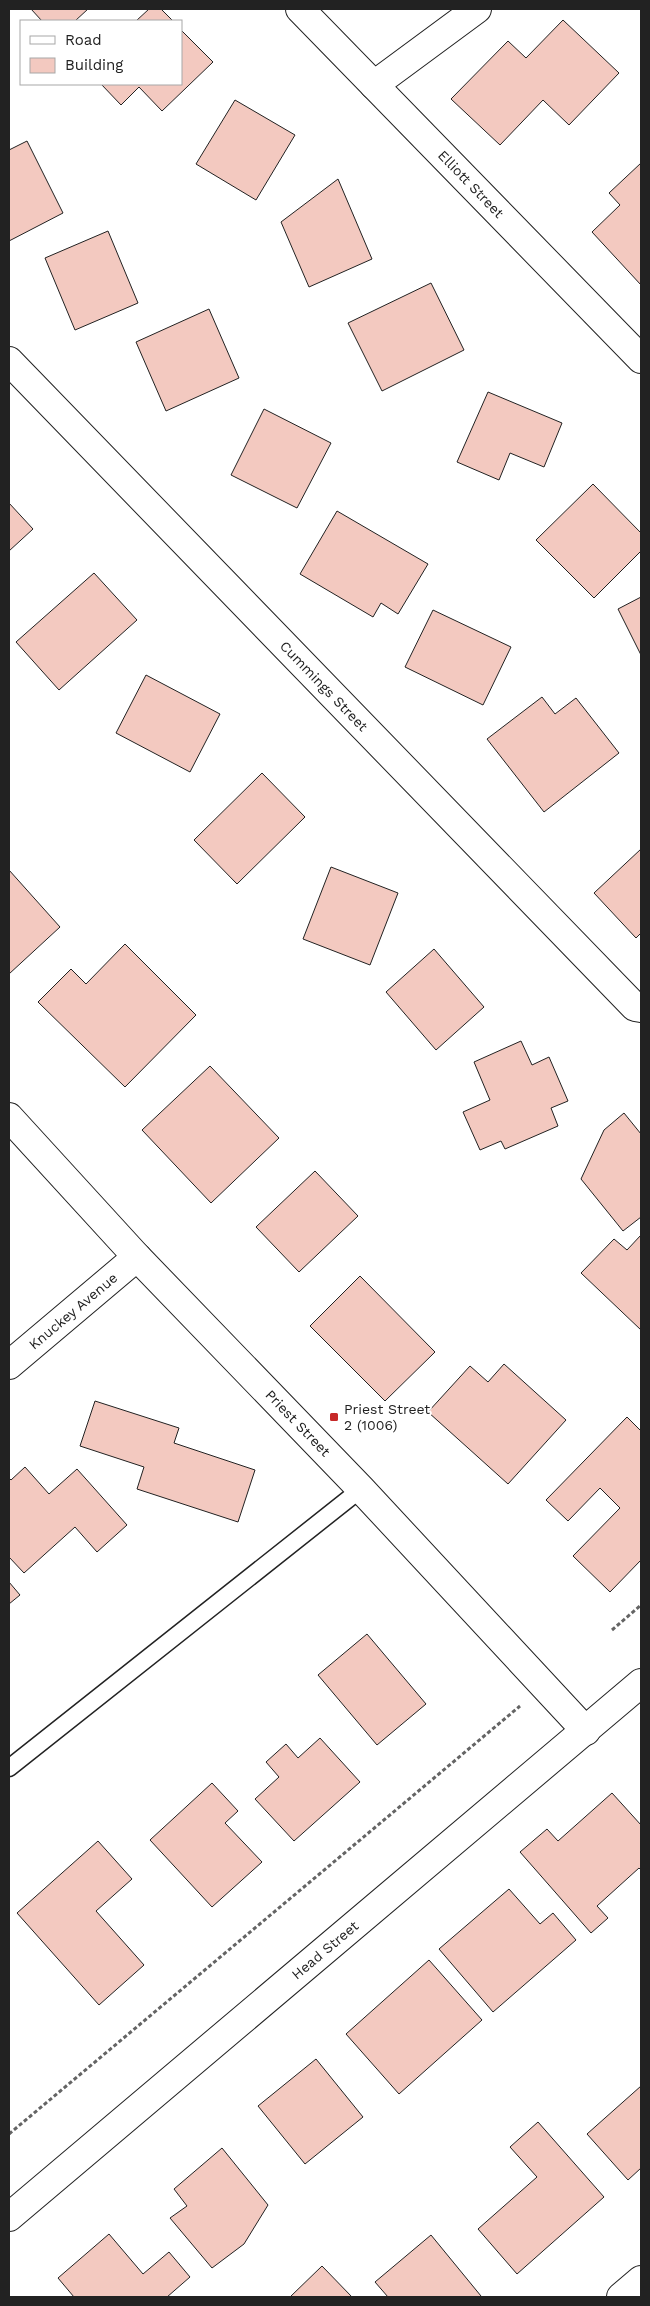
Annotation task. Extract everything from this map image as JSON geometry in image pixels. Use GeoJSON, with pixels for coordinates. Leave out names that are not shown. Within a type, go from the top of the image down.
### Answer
{"type":"FeatureCollection","features":[{"type":"Feature","properties":{"kind":"street","name":"Elliott Street"},"geometry":{"type":"LineString","coordinates":[[300,9],[639,353]]}},
{"type":"Feature","properties":{"kind":"street"},"geometry":{"type":"LineString","coordinates":[[374,85],[477,9]]}},
{"type":"Feature","properties":{"kind":"street","name":"Cummings Street"},"geometry":{"type":"LineString","coordinates":[[9,362],[635,1007],[641,1008]]}},
{"type":"Feature","properties":{"kind":"street","name":"Priest Street"},"geometry":{"type":"LineString","coordinates":[[9,1116],[137,1257],[361,1489],[586,1731]]}},
{"type":"Feature","properties":{"kind":"street","name":"Knuckey Avenue"},"geometry":{"type":"LineString","coordinates":[[9,1365],[137,1257]]}},
{"type":"Feature","properties":{"kind":"street","name":"Head Street"},"geometry":{"type":"LineString","coordinates":[[9,2217],[641,1683]]}},
{"type":"Feature","properties":{"kind":"street"},"geometry":{"type":"LineString","coordinates":[[621,2297],[641,2280]]}},
{"type":"Feature","properties":{"kind":"lane"},"geometry":{"type":"LineString","coordinates":[[9,1768],[361,1489]]}},
{"type":"Feature","properties":{"kind":"path"},"geometry":{"type":"LineString","coordinates":[[612,1630],[641,1605]]}},
{"type":"Feature","properties":{"kind":"path"},"geometry":{"type":"LineString","coordinates":[[9,2134],[521,1706]]}},
{"type":"Feature","properties":{"kind":"building"},"geometry":{"type":"Polygon","coordinates":[[[31,9],[88,9],[76,20],[41,20],[31,9]]]}},
{"type":"Feature","properties":{"kind":"building"},"geometry":{"type":"Polygon","coordinates":[[[149,9],[161,9],[172,20],[137,20],[149,9]]]}},
{"type":"Feature","properties":{"kind":"building"},"geometry":{"type":"Polygon","coordinates":[[[563,20],[619,73],[569,125],[543,100],[500,145],[451,99],[508,41],[526,58],[563,20]]]}},
{"type":"Feature","properties":{"kind":"building"},"geometry":{"type":"Polygon","coordinates":[[[182,31],[213,62],[162,111],[139,87],[121,105],[102,85],[182,85],[182,31]]]}},
{"type":"Feature","properties":{"kind":"building"},"geometry":{"type":"Polygon","coordinates":[[[235,100],[295,135],[256,200],[196,164],[235,100]]]}},
{"type":"Feature","properties":{"kind":"building"},"geometry":{"type":"Polygon","coordinates":[[[27,141],[63,213],[9,241],[9,150],[27,141]]]}},
{"type":"Feature","properties":{"kind":"building"},"geometry":{"type":"Polygon","coordinates":[[[641,163],[641,285],[592,232],[620,205],[609,193],[641,163]]]}},
{"type":"Feature","properties":{"kind":"building"},"geometry":{"type":"Polygon","coordinates":[[[338,179],[372,259],[309,287],[281,222],[338,179]]]}},
{"type":"Feature","properties":{"kind":"building"},"geometry":{"type":"Polygon","coordinates":[[[108,231],[138,303],[75,330],[45,258],[108,231]]]}},
{"type":"Feature","properties":{"kind":"building"},"geometry":{"type":"Polygon","coordinates":[[[431,283],[464,350],[382,391],[348,323],[431,283]]]}},
{"type":"Feature","properties":{"kind":"building"},"geometry":{"type":"Polygon","coordinates":[[[209,309],[239,378],[166,411],[136,342],[209,309]]]}},
{"type":"Feature","properties":{"kind":"building"},"geometry":{"type":"Polygon","coordinates":[[[488,392],[562,423],[544,467],[510,453],[499,480],[457,462],[488,392]]]}},
{"type":"Feature","properties":{"kind":"building"},"geometry":{"type":"Polygon","coordinates":[[[264,409],[331,443],[297,508],[231,475],[264,409]]]}},
{"type":"Feature","properties":{"kind":"building"},"geometry":{"type":"Polygon","coordinates":[[[593,484],[641,533],[641,551],[594,598],[536,540],[593,484]]]}},
{"type":"Feature","properties":{"kind":"building"},"geometry":{"type":"Polygon","coordinates":[[[9,503],[33,529],[9,551],[9,503]]]}},
{"type":"Feature","properties":{"kind":"building"},"geometry":{"type":"Polygon","coordinates":[[[337,511],[428,564],[398,614],[381,603],[373,617],[300,574],[337,511]]]}},
{"type":"Feature","properties":{"kind":"building"},"geometry":{"type":"Polygon","coordinates":[[[94,573],[137,620],[59,690],[16,642],[94,573]]]}},
{"type":"Feature","properties":{"kind":"building"},"geometry":{"type":"Polygon","coordinates":[[[641,597],[641,655],[618,609],[641,597]]]}},
{"type":"Feature","properties":{"kind":"building"},"geometry":{"type":"Polygon","coordinates":[[[433,610],[511,647],[483,705],[405,667],[433,610]]]}},
{"type":"Feature","properties":{"kind":"building"},"geometry":{"type":"Polygon","coordinates":[[[146,675],[220,714],[190,772],[116,733],[146,675]]]}},
{"type":"Feature","properties":{"kind":"building"},"geometry":{"type":"Polygon","coordinates":[[[542,697],[555,714],[576,698],[619,753],[544,812],[487,739],[542,697]]]}},
{"type":"Feature","properties":{"kind":"building"},"geometry":{"type":"Polygon","coordinates":[[[262,773],[305,817],[237,884],[194,840],[262,773]]]}},
{"type":"Feature","properties":{"kind":"building"},"geometry":{"type":"Polygon","coordinates":[[[641,849],[641,933],[636,938],[594,893],[641,849]]]}},
{"type":"Feature","properties":{"kind":"building"},"geometry":{"type":"Polygon","coordinates":[[[331,867],[398,893],[370,965],[303,939],[331,867]]]}},
{"type":"Feature","properties":{"kind":"building"},"geometry":{"type":"Polygon","coordinates":[[[9,870],[60,927],[9,974],[9,870]]]}},
{"type":"Feature","properties":{"kind":"building"},"geometry":{"type":"Polygon","coordinates":[[[125,944],[196,1015],[125,1087],[38,1002],[71,969],[86,984],[125,944]]]}},
{"type":"Feature","properties":{"kind":"building"},"geometry":{"type":"Polygon","coordinates":[[[434,949],[484,1007],[436,1050],[386,992],[434,949]]]}},
{"type":"Feature","properties":{"kind":"building"},"geometry":{"type":"Polygon","coordinates":[[[521,1041],[532,1065],[549,1057],[568,1101],[551,1108],[558,1126],[505,1149],[501,1141],[480,1150],[463,1112],[490,1100],[474,1062],[521,1041]]]}},
{"type":"Feature","properties":{"kind":"building"},"geometry":{"type":"Polygon","coordinates":[[[210,1066],[279,1138],[211,1203],[142,1130],[210,1066]]]}},
{"type":"Feature","properties":{"kind":"building"},"geometry":{"type":"Polygon","coordinates":[[[624,1113],[641,1134],[641,1217],[623,1231],[581,1179],[604,1130],[624,1113]]]}},
{"type":"Feature","properties":{"kind":"building"},"geometry":{"type":"Polygon","coordinates":[[[315,1171],[358,1216],[299,1272],[256,1227],[315,1171]]]}},
{"type":"Feature","properties":{"kind":"building"},"geometry":{"type":"Polygon","coordinates":[[[641,1235],[641,1330],[581,1273],[614,1239],[627,1250],[641,1235]]]}},
{"type":"Feature","properties":{"kind":"building"},"geometry":{"type":"Polygon","coordinates":[[[360,1276],[435,1352],[385,1401],[310,1326],[360,1276]]]}},
{"type":"Feature","properties":{"kind":"building"},"geometry":{"type":"Polygon","coordinates":[[[504,1364],[566,1420],[508,1484],[428,1412],[470,1366],[488,1382],[504,1364]]]}},
{"type":"Feature","properties":{"kind":"building"},"geometry":{"type":"Polygon","coordinates":[[[95,1401],[179,1428],[174,1443],[255,1470],[238,1522],[137,1489],[144,1467],[80,1446],[95,1401]]]}},
{"type":"Feature","properties":{"kind":"building"},"geometry":{"type":"Polygon","coordinates":[[[627,1417],[641,1431],[641,1560],[610,1592],[573,1556],[620,1508],[600,1488],[568,1521],[546,1500],[627,1417]]]}},
{"type":"Feature","properties":{"kind":"building"},"geometry":{"type":"Polygon","coordinates":[[[25,1467],[49,1494],[77,1469],[127,1525],[97,1552],[75,1527],[24,1573],[9,1557],[9,1478],[11,1480],[25,1467]]]}},
{"type":"Feature","properties":{"kind":"building"},"geometry":{"type":"Polygon","coordinates":[[[9,1582],[20,1595],[9,1604],[9,1582]]]}},
{"type":"Feature","properties":{"kind":"building"},"geometry":{"type":"Polygon","coordinates":[[[367,1634],[426,1704],[377,1745],[318,1675],[367,1634]]]}},
{"type":"Feature","properties":{"kind":"building"},"geometry":{"type":"Polygon","coordinates":[[[320,1738],[360,1782],[294,1841],[255,1799],[279,1777],[266,1762],[286,1744],[298,1758],[320,1738]]]}},
{"type":"Feature","properties":{"kind":"building"},"geometry":{"type":"Polygon","coordinates":[[[212,1783],[238,1811],[225,1823],[262,1862],[212,1907],[150,1840],[212,1783]]]}},
{"type":"Feature","properties":{"kind":"building"},"geometry":{"type":"Polygon","coordinates":[[[612,1793],[641,1825],[641,1870],[639,1868],[597,1906],[608,1918],[591,1933],[520,1852],[547,1829],[558,1841],[612,1793]]]}},
{"type":"Feature","properties":{"kind":"building"},"geometry":{"type":"Polygon","coordinates":[[[98,1841],[132,1879],[96,1911],[144,1965],[99,2005],[17,1913],[98,1841]]]}},
{"type":"Feature","properties":{"kind":"building"},"geometry":{"type":"Polygon","coordinates":[[[509,1889],[540,1924],[553,1913],[576,1940],[493,2012],[439,1949],[509,1889]]]}},
{"type":"Feature","properties":{"kind":"building"},"geometry":{"type":"Polygon","coordinates":[[[429,1960],[482,2020],[399,2094],[346,2034],[429,1960]]]}},
{"type":"Feature","properties":{"kind":"building"},"geometry":{"type":"Polygon","coordinates":[[[316,2059],[363,2117],[305,2164],[258,2106],[316,2059]]]}},
{"type":"Feature","properties":{"kind":"building"},"geometry":{"type":"Polygon","coordinates":[[[641,2086],[641,2168],[628,2180],[587,2134],[641,2086]]]}},
{"type":"Feature","properties":{"kind":"building"},"geometry":{"type":"Polygon","coordinates":[[[538,2122],[604,2197],[517,2274],[478,2229],[537,2177],[510,2147],[538,2122]]]}},
{"type":"Feature","properties":{"kind":"building"},"geometry":{"type":"Polygon","coordinates":[[[222,2148],[268,2205],[244,2244],[212,2268],[170,2218],[187,2206],[174,2189],[222,2148]]]}},
{"type":"Feature","properties":{"kind":"building"},"geometry":{"type":"Polygon","coordinates":[[[109,2234],[143,2274],[169,2252],[190,2277],[167,2297],[74,2297],[58,2278],[109,2234]]]}},
{"type":"Feature","properties":{"kind":"building"},"geometry":{"type":"Polygon","coordinates":[[[431,2235],[481,2296],[388,2297],[375,2282],[431,2235]]]}},
{"type":"Feature","properties":{"kind":"building"},"geometry":{"type":"Polygon","coordinates":[[[322,2266],[352,2297],[290,2297],[322,2266]]]}},
{"type":"Feature","properties":{"kind":"place","name":"Priest Street 2 (1006)"},"geometry":{"type":"Point","coordinates":[334,1417]}}]}
